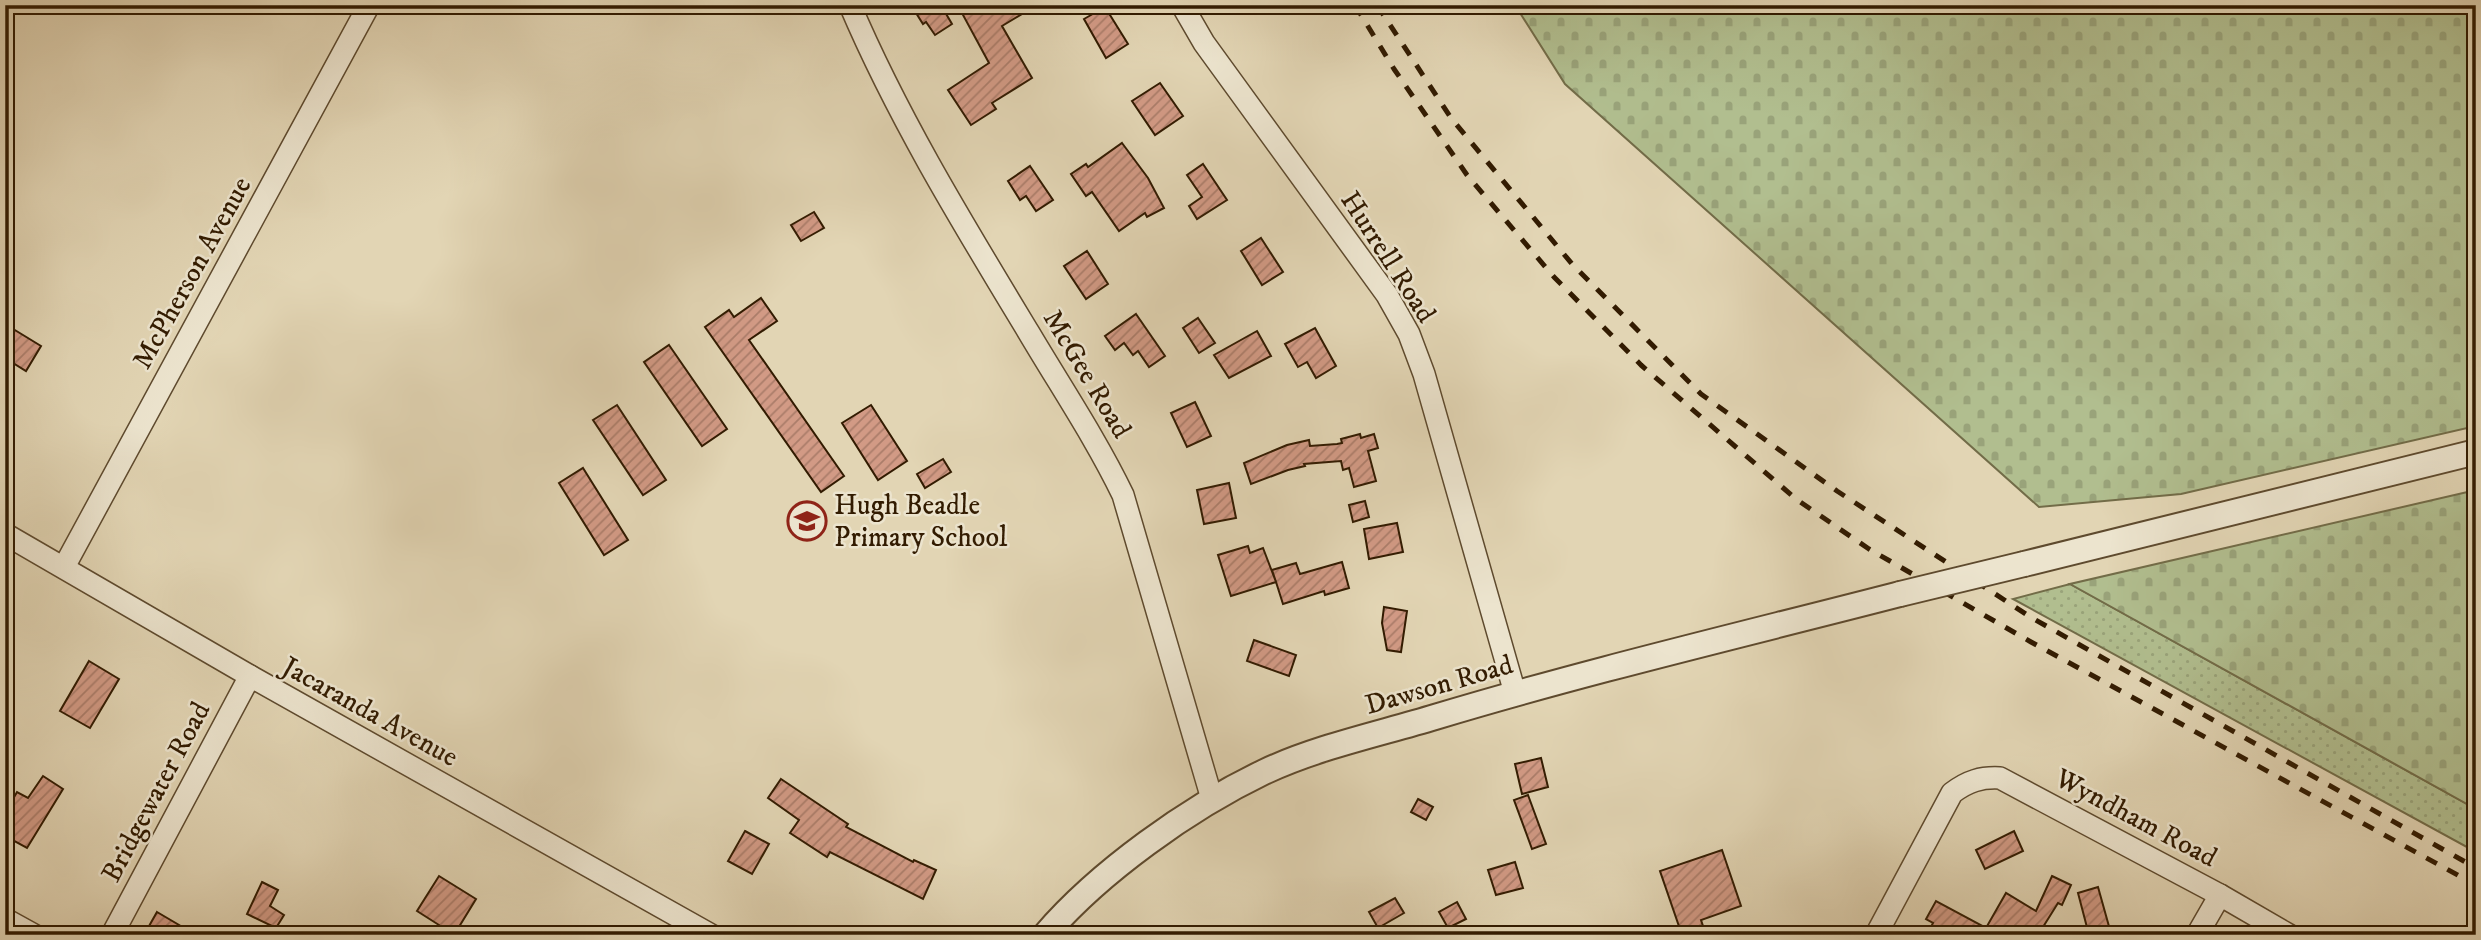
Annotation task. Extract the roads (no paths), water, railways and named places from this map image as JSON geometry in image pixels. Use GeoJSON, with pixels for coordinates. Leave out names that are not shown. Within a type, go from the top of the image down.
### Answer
{"type":"FeatureCollection","features":[{"type":"Feature","properties":{"kind":"street","name":"McPherson Avenue"},"geometry":{"type":"LineString","coordinates":[[64,567],[369,5]]}},
{"type":"Feature","properties":{"kind":"street","name":"McGee Road"},"geometry":{"type":"LineString","coordinates":[[850,5],[886,86],[1008,299],[1107,463],[1123,495],[1212,799]]}},
{"type":"Feature","properties":{"kind":"street","name":"Hurrell Road"},"geometry":{"type":"LineString","coordinates":[[1182,5],[1204,43],[1387,295],[1409,334],[1424,374],[1515,693]]}},
{"type":"Feature","properties":{"kind":"street","name":"Dawson Road"},"geometry":{"type":"LineString","coordinates":[[1045,935],[1065,911],[1138,850],[1212,799],[1266,771],[1310,754],[1515,693],[1900,594],[2476,452]]}},
{"type":"Feature","properties":{"kind":"street","name":"Jacaranda Avenue"},"geometry":{"type":"LineString","coordinates":[[5,534],[250,676],[710,935]]}},
{"type":"Feature","properties":{"kind":"street","name":"Bridgewater Road"},"geometry":{"type":"LineString","coordinates":[[112,935],[250,676]]}},
{"type":"Feature","properties":{"kind":"street","name":"Wyndham Road"},"geometry":{"type":"LineString","coordinates":[[1876,935],[1952,793],[1975,779],[2000,778],[2220,895],[2289,935]]}},
{"type":"Feature","properties":{"kind":"street"},"geometry":{"type":"LineString","coordinates":[[2197,935],[2220,895]]}},
{"type":"Feature","properties":{"kind":"street"},"geometry":{"type":"LineString","coordinates":[[5,919],[34,935]]}},
{"type":"Feature","properties":{"kind":"railway"},"geometry":{"type":"LineString","coordinates":[[1355,5],[1394,69],[1467,175],[1554,277],[1641,365],[1796,499],[1869,549],[2031,642],[2476,885]]}},
{"type":"Feature","properties":{"kind":"railway"},"geometry":{"type":"LineString","coordinates":[[1377,5],[1451,118],[1572,264],[1701,394],[1837,491],[2032,618],[2476,868]]}},
{"type":"Feature","properties":{"kind":"place","name":"Hugh Beadle Primary School"},"geometry":{"type":"Point","coordinates":[807,521]}}]}
